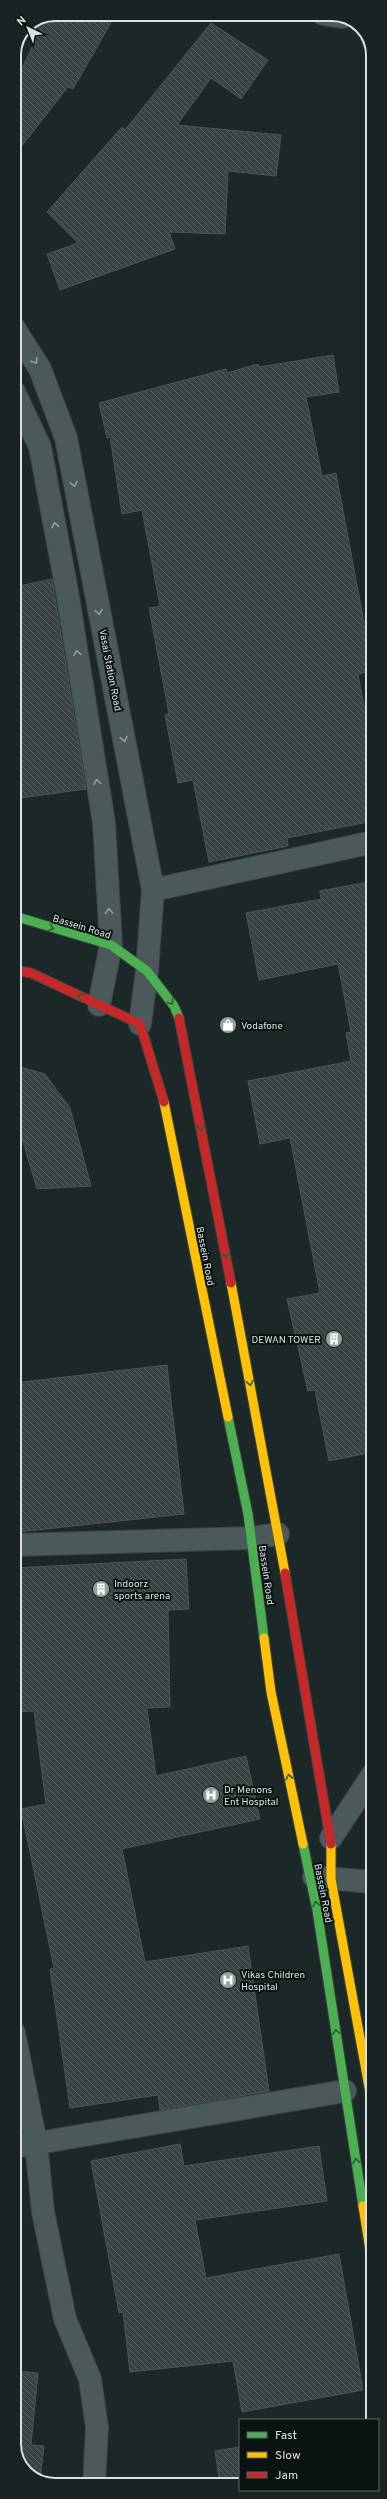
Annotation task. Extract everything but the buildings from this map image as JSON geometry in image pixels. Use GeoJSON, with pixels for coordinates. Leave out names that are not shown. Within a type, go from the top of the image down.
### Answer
{"type":"FeatureCollection","features":[{"type":"Feature","properties":{"kind":"main road","name":"Bassein Road"},"geometry":{"type":"LineString","coordinates":[[21,918],[111,945],[147,971],[174,1006],[181,1022],[278,1534],[332,1838],[321,1878],[346,2091],[366,2223]]}},
{"type":"Feature","properties":{"kind":"main road"},"geometry":{"type":"LineString","coordinates":[[21,971],[31,973],[140,1024]]}},
{"type":"Feature","properties":{"kind":"main road","name":"Bassein Road"},"geometry":{"type":"LineString","coordinates":[[140,1024],[162,1090],[251,1538],[271,1692],[321,1878],[366,2078]]}},
{"type":"Feature","properties":{"kind":"street","name":"Vasai Station Road"},"geometry":{"type":"LineString","coordinates":[[21,339],[40,369],[66,438],[153,890],[147,971],[140,1024]]}},
{"type":"Feature","properties":{"kind":"street"},"geometry":{"type":"LineString","coordinates":[[21,407],[40,447],[67,591],[104,823],[111,945],[99,1005]]}},
{"type":"Feature","properties":{"kind":"street"},"geometry":{"type":"LineString","coordinates":[[153,890],[366,844]]}},
{"type":"Feature","properties":{"kind":"street"},"geometry":{"type":"LineString","coordinates":[[21,1545],[251,1538],[278,1534]]}},
{"type":"Feature","properties":{"kind":"street"},"geometry":{"type":"LineString","coordinates":[[332,1838],[366,1785]]}},
{"type":"Feature","properties":{"kind":"street"},"geometry":{"type":"LineString","coordinates":[[321,1878],[366,1881]]}},
{"type":"Feature","properties":{"kind":"street"},"geometry":{"type":"LineString","coordinates":[[21,2068],[36,2143],[43,2212],[65,2319],[90,2379],[97,2427],[94,2478]]}},
{"type":"Feature","properties":{"kind":"street"},"geometry":{"type":"LineString","coordinates":[[21,2146],[346,2091]]}},
{"type":"Feature","properties":{"kind":"traffic: fast"},"geometry":{"type":"LineString","coordinates":[[21,918],[111,945],[147,971],[174,1006],[179,1018]]}},
{"type":"Feature","properties":{"kind":"traffic: fast"},"geometry":{"type":"LineString","coordinates":[[228,1417],[248,1514],[264,1638]]}},
{"type":"Feature","properties":{"kind":"traffic: fast"},"geometry":{"type":"LineString","coordinates":[[303,1844],[317,1910],[363,2206]]}},
{"type":"Feature","properties":{"kind":"traffic: slow"},"geometry":{"type":"LineString","coordinates":[[164,1102],[228,1417]]}},
{"type":"Feature","properties":{"kind":"traffic: slow"},"geometry":{"type":"LineString","coordinates":[[231,1283],[285,1573]]}},
{"type":"Feature","properties":{"kind":"traffic: slow"},"geometry":{"type":"LineString","coordinates":[[264,1638],[271,1692],[303,1844]]}},
{"type":"Feature","properties":{"kind":"traffic: slow"},"geometry":{"type":"LineString","coordinates":[[331,1844],[331,1879],[366,2071]]}},
{"type":"Feature","properties":{"kind":"traffic: slow"},"geometry":{"type":"LineString","coordinates":[[363,2206],[366,2225]]}},
{"type":"Feature","properties":{"kind":"traffic: jam"},"geometry":{"type":"LineString","coordinates":[[21,971],[31,973],[140,1024],[164,1102]]}},
{"type":"Feature","properties":{"kind":"traffic: jam"},"geometry":{"type":"LineString","coordinates":[[179,1018],[231,1283]]}},
{"type":"Feature","properties":{"kind":"traffic: jam"},"geometry":{"type":"LineString","coordinates":[[285,1573],[331,1844]]}},
{"type":"Feature","properties":{"kind":"place","name":"Vodafone"},"geometry":{"type":"Point","coordinates":[228,1025]}},
{"type":"Feature","properties":{"kind":"place","name":"DEWAN TOWER"},"geometry":{"type":"Point","coordinates":[334,1339]}},
{"type":"Feature","properties":{"kind":"place","name":"Indoorz sports arena"},"geometry":{"type":"Point","coordinates":[101,1589]}},
{"type":"Feature","properties":{"kind":"place","name":"Dr Menons Ent Hospital"},"geometry":{"type":"Point","coordinates":[211,1795]}},
{"type":"Feature","properties":{"kind":"place","name":"Vikas Children Hospital"},"geometry":{"type":"Point","coordinates":[228,1980]}}]}
